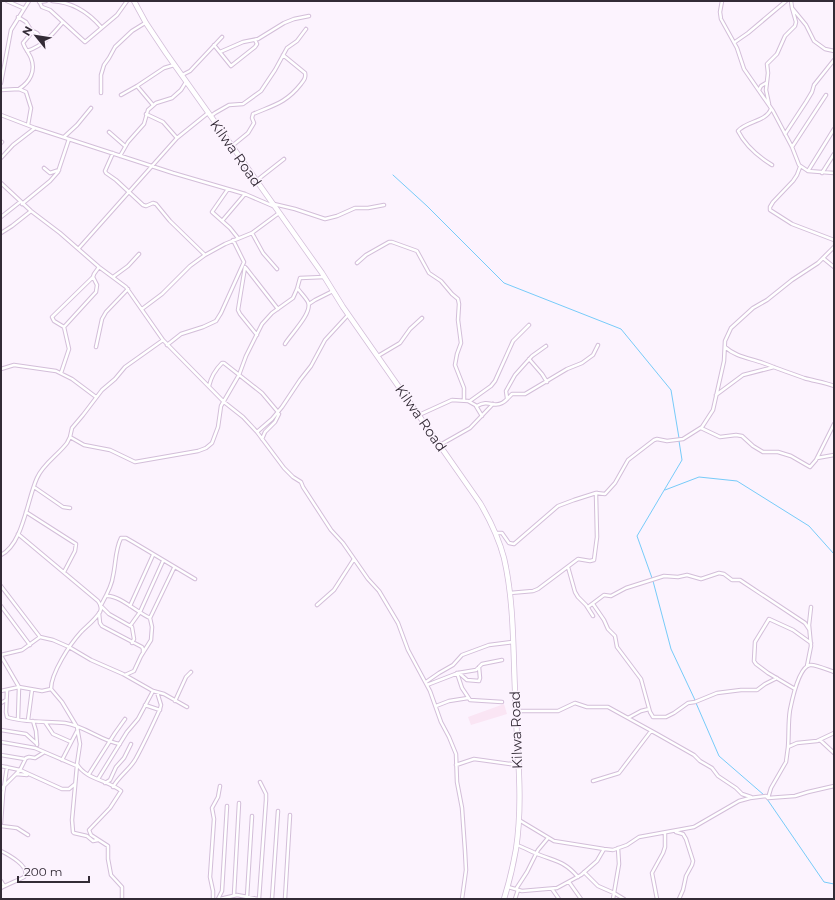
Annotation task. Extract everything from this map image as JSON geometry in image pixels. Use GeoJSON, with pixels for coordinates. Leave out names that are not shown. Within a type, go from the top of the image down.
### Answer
{"type":"FeatureCollection","features":[{"type":"Feature","properties":{"kind":"highway","name":"Kilwa Road"},"geometry":{"type":"LineString","coordinates":[[134,1],[146,23],[186,82],[324,277],[480,503],[496,533],[504,556],[510,593],[518,765],[519,820],[516,845],[508,887],[504,899]]}},
{"type":"Feature","properties":{"kind":"street"},"geometry":{"type":"LineString","coordinates":[[7,1],[23,8]]}},
{"type":"Feature","properties":{"kind":"street"},"geometry":{"type":"LineString","coordinates":[[1,83],[11,30],[23,8],[29,1]]}},
{"type":"Feature","properties":{"kind":"street"},"geometry":{"type":"LineString","coordinates":[[46,1],[39,2],[42,7],[50,10],[85,42],[117,15],[127,1]]}},
{"type":"Feature","properties":{"kind":"street"},"geometry":{"type":"LineString","coordinates":[[52,1],[61,2],[77,8],[87,14],[102,27]]}},
{"type":"Feature","properties":{"kind":"street"},"geometry":{"type":"LineString","coordinates":[[722,1],[720,12],[721,19],[734,43],[744,68],[769,104],[792,147],[800,167],[808,172],[834,173]]}},
{"type":"Feature","properties":{"kind":"street"},"geometry":{"type":"LineString","coordinates":[[734,43],[736,40],[751,31],[786,1]]}},
{"type":"Feature","properties":{"kind":"street"},"geometry":{"type":"LineString","coordinates":[[769,104],[766,83],[768,63],[776,56],[783,40],[795,26],[796,22],[792,8],[792,1]]}},
{"type":"Feature","properties":{"kind":"street"},"geometry":{"type":"LineString","coordinates":[[792,8],[806,25],[814,41],[825,49],[834,51]]}},
{"type":"Feature","properties":{"kind":"street"},"geometry":{"type":"LineString","coordinates":[[220,52],[243,42],[255,40],[284,23],[309,16]]}},
{"type":"Feature","properties":{"kind":"street"},"geometry":{"type":"LineString","coordinates":[[18,17],[26,22],[31,30],[44,42]]}},
{"type":"Feature","properties":{"kind":"street"},"geometry":{"type":"LineString","coordinates":[[27,51],[44,42],[63,22]]}},
{"type":"Feature","properties":{"kind":"street"},"geometry":{"type":"LineString","coordinates":[[101,93],[101,75],[104,65],[115,47],[132,31],[146,23]]}},
{"type":"Feature","properties":{"kind":"street"},"geometry":{"type":"LineString","coordinates":[[79,248],[177,138],[209,115],[230,105],[233,106],[243,104],[262,91],[287,48],[297,41],[306,29]]}},
{"type":"Feature","properties":{"kind":"street"},"geometry":{"type":"LineString","coordinates":[[19,89],[31,77],[33,68],[31,57],[23,43],[33,32]]}},
{"type":"Feature","properties":{"kind":"street"},"geometry":{"type":"LineString","coordinates":[[182,75],[190,71],[222,37]]}},
{"type":"Feature","properties":{"kind":"street"},"geometry":{"type":"LineString","coordinates":[[214,45],[228,63],[232,65],[255,47],[257,44],[255,40]]}},
{"type":"Feature","properties":{"kind":"street"},"geometry":{"type":"LineString","coordinates":[[232,146],[248,133],[254,123],[252,118],[253,114],[278,104],[288,98],[305,78],[305,73],[283,55]]}},
{"type":"Feature","properties":{"kind":"street"},"geometry":{"type":"LineString","coordinates":[[784,134],[806,102],[814,86],[834,60]]}},
{"type":"Feature","properties":{"kind":"street"},"geometry":{"type":"LineString","coordinates":[[121,95],[164,68],[174,64]]}},
{"type":"Feature","properties":{"kind":"street"},"geometry":{"type":"LineString","coordinates":[[120,156],[125,146],[144,124],[148,110],[153,106],[172,98],[181,90],[186,82]]}},
{"type":"Feature","properties":{"kind":"street"},"geometry":{"type":"LineString","coordinates":[[759,90],[761,86],[766,83]]}},
{"type":"Feature","properties":{"kind":"street"},"geometry":{"type":"LineString","coordinates":[[137,86],[153,106]]}},
{"type":"Feature","properties":{"kind":"street"},"geometry":{"type":"LineString","coordinates":[[1,90],[19,89],[26,92],[31,106],[28,125]]}},
{"type":"Feature","properties":{"kind":"street"},"geometry":{"type":"LineString","coordinates":[[792,147],[826,95]]}},
{"type":"Feature","properties":{"kind":"street"},"geometry":{"type":"LineString","coordinates":[[64,137],[83,119],[91,108]]}},
{"type":"Feature","properties":{"kind":"street"},"geometry":{"type":"LineString","coordinates":[[771,108],[768,115],[742,127],[738,131],[755,152],[772,165]]}},
{"type":"Feature","properties":{"kind":"street"},"geometry":{"type":"LineString","coordinates":[[146,114],[162,122],[177,138]]}},
{"type":"Feature","properties":{"kind":"street"},"geometry":{"type":"LineString","coordinates":[[1,115],[35,128],[120,156],[245,194],[272,205],[296,209],[325,219],[337,216],[355,208],[368,208],[384,205]]}},
{"type":"Feature","properties":{"kind":"street"},"geometry":{"type":"LineString","coordinates":[[1,158],[13,145],[35,128]]}},
{"type":"Feature","properties":{"kind":"street"},"geometry":{"type":"LineString","coordinates":[[808,172],[834,130]]}},
{"type":"Feature","properties":{"kind":"street"},"geometry":{"type":"LineString","coordinates":[[109,132],[125,146]]}},
{"type":"Feature","properties":{"kind":"street"},"geometry":{"type":"LineString","coordinates":[[1,217],[50,181],[59,170],[69,139]]}},
{"type":"Feature","properties":{"kind":"street"},"geometry":{"type":"LineString","coordinates":[[113,153],[105,172],[143,206],[153,203],[156,204],[170,221],[205,255]]}},
{"type":"Feature","properties":{"kind":"street"},"geometry":{"type":"LineString","coordinates":[[822,173],[834,154]]}},
{"type":"Feature","properties":{"kind":"street"},"geometry":{"type":"LineString","coordinates":[[256,181],[284,159]]}},
{"type":"Feature","properties":{"kind":"street"},"geometry":{"type":"LineString","coordinates":[[800,167],[797,175],[773,202],[770,210],[792,224],[834,240]]}},
{"type":"Feature","properties":{"kind":"street"},"geometry":{"type":"LineString","coordinates":[[44,168],[50,173],[59,170]]}},
{"type":"Feature","properties":{"kind":"street"},"geometry":{"type":"LineString","coordinates":[[1,183],[21,203],[79,248],[99,267],[128,289],[163,340],[224,402],[243,417],[257,432],[284,468],[293,477],[301,482],[331,530],[379,591],[398,623],[408,650],[426,684],[436,706],[441,722],[444,725],[455,751],[466,862],[462,899]]}},
{"type":"Feature","properties":{"kind":"street"},"geometry":{"type":"LineString","coordinates":[[228,189],[212,210],[212,214],[230,228],[238,238]]}},
{"type":"Feature","properties":{"kind":"street"},"geometry":{"type":"LineString","coordinates":[[222,221],[245,194]]}},
{"type":"Feature","properties":{"kind":"street"},"geometry":{"type":"LineString","coordinates":[[1,233],[31,211]]}},
{"type":"Feature","properties":{"kind":"street"},"geometry":{"type":"LineString","coordinates":[[142,309],[162,294],[190,266],[205,255],[233,240],[252,233],[279,213]]}},
{"type":"Feature","properties":{"kind":"street"},"geometry":{"type":"LineString","coordinates":[[252,233],[262,253],[277,269]]}},
{"type":"Feature","properties":{"kind":"street"},"geometry":{"type":"LineString","coordinates":[[233,240],[246,267],[278,309]]}},
{"type":"Feature","properties":{"kind":"street"},"geometry":{"type":"LineString","coordinates":[[356,263],[366,255],[389,242],[414,249],[418,252],[428,273],[441,281],[458,299],[458,320],[461,341],[456,354],[455,365],[464,388],[464,400]]}},
{"type":"Feature","properties":{"kind":"street"},"geometry":{"type":"LineString","coordinates":[[496,533],[502,534],[508,542],[513,545],[558,506],[597,493],[604,494],[615,483],[628,460],[654,440],[683,439],[701,428],[711,414],[722,374],[726,339],[731,328],[756,306],[767,300],[787,283],[823,258],[834,247]]}},
{"type":"Feature","properties":{"kind":"street"},"geometry":{"type":"LineString","coordinates":[[113,277],[128,266],[139,254]]}},
{"type":"Feature","properties":{"kind":"street"},"geometry":{"type":"LineString","coordinates":[[823,258],[834,267]]}},
{"type":"Feature","properties":{"kind":"street"},"geometry":{"type":"LineString","coordinates":[[167,344],[181,334],[216,321],[244,262]]}},
{"type":"Feature","properties":{"kind":"street"},"geometry":{"type":"LineString","coordinates":[[61,373],[69,349],[64,327],[54,321],[52,317],[93,277],[99,267]]}},
{"type":"Feature","properties":{"kind":"street"},"geometry":{"type":"LineString","coordinates":[[246,267],[238,310],[257,335]]}},
{"type":"Feature","properties":{"kind":"street"},"geometry":{"type":"LineString","coordinates":[[64,327],[96,292],[97,285],[93,277]]}},
{"type":"Feature","properties":{"kind":"street"},"geometry":{"type":"LineString","coordinates":[[70,437],[84,445],[110,450],[135,462],[198,451],[206,448],[212,444],[218,427],[220,411],[265,320],[293,298],[301,278],[324,277]]}},
{"type":"Feature","properties":{"kind":"street"},"geometry":{"type":"LineString","coordinates":[[96,347],[102,319],[106,312],[128,289]]}},
{"type":"Feature","properties":{"kind":"street"},"geometry":{"type":"LineString","coordinates":[[297,289],[309,304]]}},
{"type":"Feature","properties":{"kind":"street"},"geometry":{"type":"LineString","coordinates":[[285,344],[304,318],[309,304],[333,291]]}},
{"type":"Feature","properties":{"kind":"street"},"geometry":{"type":"LineString","coordinates":[[262,440],[265,432],[275,422],[300,380],[311,366],[325,340],[349,315]]}},
{"type":"Feature","properties":{"kind":"street"},"geometry":{"type":"LineString","coordinates":[[378,356],[400,343],[422,318]]}},
{"type":"Feature","properties":{"kind":"street"},"geometry":{"type":"LineString","coordinates":[[470,401],[491,386],[495,381],[513,341],[529,325]]}},
{"type":"Feature","properties":{"kind":"street"},"geometry":{"type":"LineString","coordinates":[[1,555],[9,550],[18,534],[40,474],[63,448],[70,437],[72,428],[102,390],[115,379],[125,367],[163,340]]}},
{"type":"Feature","properties":{"kind":"street"},"geometry":{"type":"LineString","coordinates":[[476,406],[484,402],[494,404],[501,403],[514,393],[522,395],[526,394],[567,369],[579,365],[587,360],[593,355],[598,345]]}},
{"type":"Feature","properties":{"kind":"street"},"geometry":{"type":"LineString","coordinates":[[507,399],[506,392],[514,376],[529,359],[546,346]]}},
{"type":"Feature","properties":{"kind":"street"},"geometry":{"type":"LineString","coordinates":[[725,347],[730,352],[741,357],[803,378],[825,382],[834,386]]}},
{"type":"Feature","properties":{"kind":"street"},"geometry":{"type":"LineString","coordinates":[[529,359],[547,382]]}},
{"type":"Feature","properties":{"kind":"street"},"geometry":{"type":"LineString","coordinates":[[209,386],[211,379],[222,363],[224,363],[262,393],[278,412]]}},
{"type":"Feature","properties":{"kind":"street"},"geometry":{"type":"LineString","coordinates":[[1,369],[14,365],[61,373],[72,379],[96,397]]}},
{"type":"Feature","properties":{"kind":"street"},"geometry":{"type":"LineString","coordinates":[[716,395],[743,375],[774,367]]}},
{"type":"Feature","properties":{"kind":"street"},"geometry":{"type":"LineString","coordinates":[[418,415],[452,400],[464,400],[470,401],[476,406],[482,416]]}},
{"type":"Feature","properties":{"kind":"street"},"geometry":{"type":"LineString","coordinates":[[257,432],[287,401]]}},
{"type":"Feature","properties":{"kind":"street"},"geometry":{"type":"LineString","coordinates":[[440,446],[470,428],[494,404]]}},
{"type":"Feature","properties":{"kind":"street"},"geometry":{"type":"LineString","coordinates":[[701,428],[720,437],[736,435],[742,436],[753,446],[763,452],[778,452],[791,456],[810,467],[814,464],[834,424]]}},
{"type":"Feature","properties":{"kind":"street"},"geometry":{"type":"LineString","coordinates":[[817,458],[834,455]]}},
{"type":"Feature","properties":{"kind":"street"},"geometry":{"type":"LineString","coordinates":[[34,487],[65,509],[70,508]]}},
{"type":"Feature","properties":{"kind":"street"},"geometry":{"type":"LineString","coordinates":[[510,593],[533,591],[538,589],[578,559],[590,561],[594,560],[597,538],[597,493]]}},
{"type":"Feature","properties":{"kind":"street"},"geometry":{"type":"LineString","coordinates":[[26,512],[76,544],[75,551],[64,572]]}},
{"type":"Feature","properties":{"kind":"street"},"geometry":{"type":"LineString","coordinates":[[18,534],[98,601],[108,614],[134,629],[134,638],[132,643]]}},
{"type":"Feature","properties":{"kind":"street"},"geometry":{"type":"LineString","coordinates":[[143,653],[143,648],[102,626],[100,623],[99,613],[113,577],[117,548],[121,538],[126,538],[174,568],[195,579]]}},
{"type":"Feature","properties":{"kind":"street"},"geometry":{"type":"LineString","coordinates":[[130,606],[153,555]]}},
{"type":"Feature","properties":{"kind":"street"},"geometry":{"type":"LineString","coordinates":[[317,605],[334,590],[354,559]]}},
{"type":"Feature","properties":{"kind":"street"},"geometry":{"type":"LineString","coordinates":[[130,626],[140,612],[164,561]]}},
{"type":"Feature","properties":{"kind":"street"},"geometry":{"type":"LineString","coordinates":[[568,566],[575,592],[593,616]]}},
{"type":"Feature","properties":{"kind":"street"},"geometry":{"type":"LineString","coordinates":[[124,675],[134,671],[151,639],[152,627],[150,618],[174,568]]}},
{"type":"Feature","properties":{"kind":"street"},"geometry":{"type":"LineString","coordinates":[[588,608],[598,598],[604,595],[611,596],[626,588],[661,577],[678,577],[687,575],[701,579],[719,573],[724,574],[733,580],[740,580],[805,623],[809,629]]}},
{"type":"Feature","properties":{"kind":"street"},"geometry":{"type":"LineString","coordinates":[[1,586],[40,637],[53,640],[69,647],[91,660],[124,675],[153,692],[164,694],[187,707]]}},
{"type":"Feature","properties":{"kind":"street"},"geometry":{"type":"LineString","coordinates":[[106,596],[112,596],[150,618]]}},
{"type":"Feature","properties":{"kind":"street"},"geometry":{"type":"LineString","coordinates":[[593,604],[604,620],[608,629],[615,636],[617,647],[641,680],[649,709],[653,717],[666,717],[690,702],[723,692],[756,690],[777,678]]}},
{"type":"Feature","properties":{"kind":"street"},"geometry":{"type":"LineString","coordinates":[[1,606],[30,645]]}},
{"type":"Feature","properties":{"kind":"street"},"geometry":{"type":"LineString","coordinates":[[768,798],[771,788],[786,762],[790,709],[795,689],[801,674],[807,666],[811,643],[809,629],[811,607]]}},
{"type":"Feature","properties":{"kind":"street"},"geometry":{"type":"LineString","coordinates":[[51,689],[55,673],[69,647],[99,613]]}},
{"type":"Feature","properties":{"kind":"street"},"geometry":{"type":"LineString","coordinates":[[795,689],[756,664],[753,659],[754,642],[768,619],[770,619],[791,628],[811,643]]}},
{"type":"Feature","properties":{"kind":"street"},"geometry":{"type":"LineString","coordinates":[[18,719],[19,687],[1,656],[22,650],[40,637]]}},
{"type":"Feature","properties":{"kind":"street"},"geometry":{"type":"LineString","coordinates":[[426,684],[439,673],[454,666],[462,655],[489,645],[513,642]]}},
{"type":"Feature","properties":{"kind":"street"},"geometry":{"type":"LineString","coordinates":[[426,684],[458,673],[476,670],[482,664],[502,660]]}},
{"type":"Feature","properties":{"kind":"street"},"geometry":{"type":"LineString","coordinates":[[807,666],[812,665],[834,672]]}},
{"type":"Feature","properties":{"kind":"street"},"geometry":{"type":"LineString","coordinates":[[458,673],[467,680],[479,681],[479,666]]}},
{"type":"Feature","properties":{"kind":"street"},"geometry":{"type":"LineString","coordinates":[[175,701],[186,677],[190,672]]}},
{"type":"Feature","properties":{"kind":"street"},"geometry":{"type":"LineString","coordinates":[[458,673],[468,698]]}},
{"type":"Feature","properties":{"kind":"street"},"geometry":{"type":"LineString","coordinates":[[1,691],[7,691],[19,687],[42,691],[51,689]]}},
{"type":"Feature","properties":{"kind":"street"},"geometry":{"type":"LineString","coordinates":[[51,689],[62,702],[77,729],[80,744],[72,820],[73,832],[86,836],[93,841],[99,840]]}},
{"type":"Feature","properties":{"kind":"street"},"geometry":{"type":"LineString","coordinates":[[28,720],[32,690]]}},
{"type":"Feature","properties":{"kind":"street"},"geometry":{"type":"LineString","coordinates":[[7,691],[7,717],[33,721],[64,723],[120,744]]}},
{"type":"Feature","properties":{"kind":"street"},"geometry":{"type":"LineString","coordinates":[[98,779],[130,728],[138,719],[153,692]]}},
{"type":"Feature","properties":{"kind":"street"},"geometry":{"type":"LineString","coordinates":[[113,787],[119,777],[126,772],[135,760],[160,710],[161,705],[157,692]]}},
{"type":"Feature","properties":{"kind":"street"},"geometry":{"type":"LineString","coordinates":[[436,706],[449,701],[468,698],[472,700],[502,702]]}},
{"type":"Feature","properties":{"kind":"street"},"geometry":{"type":"LineString","coordinates":[[1,703],[7,700]]}},
{"type":"Feature","properties":{"kind":"street"},"geometry":{"type":"LineString","coordinates":[[516,711],[556,711],[575,703],[587,707],[608,707],[695,756],[700,761],[712,768],[718,776],[742,794],[754,797]]}},
{"type":"Feature","properties":{"kind":"street"},"geometry":{"type":"LineString","coordinates":[[145,705],[160,710]]}},
{"type":"Feature","properties":{"kind":"street"},"geometry":{"type":"LineString","coordinates":[[628,719],[641,711],[649,709]]}},
{"type":"Feature","properties":{"kind":"street"},"geometry":{"type":"LineString","coordinates":[[89,774],[125,719]]}},
{"type":"Feature","properties":{"kind":"street"},"geometry":{"type":"LineString","coordinates":[[33,721],[38,739],[38,750]]}},
{"type":"Feature","properties":{"kind":"street"},"geometry":{"type":"LineString","coordinates":[[45,722],[54,734],[71,742]]}},
{"type":"Feature","properties":{"kind":"street"},"geometry":{"type":"LineString","coordinates":[[62,760],[77,729]]}},
{"type":"Feature","properties":{"kind":"street"},"geometry":{"type":"LineString","coordinates":[[1,730],[26,734],[37,744]]}},
{"type":"Feature","properties":{"kind":"street"},"geometry":{"type":"LineString","coordinates":[[593,781],[619,773],[651,731]]}},
{"type":"Feature","properties":{"kind":"street"},"geometry":{"type":"LineString","coordinates":[[788,747],[797,743],[820,740],[834,733]]}},
{"type":"Feature","properties":{"kind":"street"},"geometry":{"type":"LineString","coordinates":[[820,740],[834,752]]}},
{"type":"Feature","properties":{"kind":"street"},"geometry":{"type":"LineString","coordinates":[[1,742],[32,747],[77,765],[104,783],[120,790],[121,792],[110,808],[89,830],[90,834],[108,846],[108,859],[111,876],[122,888],[122,899]]}},
{"type":"Feature","properties":{"kind":"street"},"geometry":{"type":"LineString","coordinates":[[104,783],[110,780],[116,767],[124,758],[131,744]]}},
{"type":"Feature","properties":{"kind":"street"},"geometry":{"type":"LineString","coordinates":[[1,755],[25,759],[29,757],[37,758],[44,752]]}},
{"type":"Feature","properties":{"kind":"street"},"geometry":{"type":"LineString","coordinates":[[2,788],[20,770],[25,759]]}},
{"type":"Feature","properties":{"kind":"street"},"geometry":{"type":"LineString","coordinates":[[456,765],[474,759],[518,765]]}},
{"type":"Feature","properties":{"kind":"street"},"geometry":{"type":"LineString","coordinates":[[1,766],[20,770],[66,789],[75,784]]}},
{"type":"Feature","properties":{"kind":"street"},"geometry":{"type":"LineString","coordinates":[[7,767],[2,788],[1,824],[20,830],[28,835]]}},
{"type":"Feature","properties":{"kind":"street"},"geometry":{"type":"LineString","coordinates":[[16,774],[30,775]]}},
{"type":"Feature","properties":{"kind":"street"},"geometry":{"type":"LineString","coordinates":[[1,778],[5,779]]}},
{"type":"Feature","properties":{"kind":"street"},"geometry":{"type":"LineString","coordinates":[[219,899],[234,895],[258,899],[266,800],[265,793],[260,782]]}},
{"type":"Feature","properties":{"kind":"street"},"geometry":{"type":"LineString","coordinates":[[213,899],[210,877],[214,819],[212,808],[218,797],[220,786]]}},
{"type":"Feature","properties":{"kind":"street"},"geometry":{"type":"LineString","coordinates":[[519,820],[554,841],[613,850],[627,845],[639,837],[694,827],[744,799],[766,796],[768,798],[795,796],[834,786]]}},
{"type":"Feature","properties":{"kind":"street"},"geometry":{"type":"LineString","coordinates":[[234,895],[239,803]]}},
{"type":"Feature","properties":{"kind":"street"},"geometry":{"type":"LineString","coordinates":[[219,899],[222,891],[227,806]]}},
{"type":"Feature","properties":{"kind":"street"},"geometry":{"type":"LineString","coordinates":[[272,899],[278,811]]}},
{"type":"Feature","properties":{"kind":"street"},"geometry":{"type":"LineString","coordinates":[[285,899],[290,815]]}},
{"type":"Feature","properties":{"kind":"street"},"geometry":{"type":"LineString","coordinates":[[247,897],[252,816]]}},
{"type":"Feature","properties":{"kind":"street"},"geometry":{"type":"LineString","coordinates":[[673,831],[683,834],[693,860],[679,899]]}},
{"type":"Feature","properties":{"kind":"street"},"geometry":{"type":"LineString","coordinates":[[657,899],[652,873],[664,851],[665,833]]}},
{"type":"Feature","properties":{"kind":"street"},"geometry":{"type":"LineString","coordinates":[[515,899],[517,890],[536,853],[548,838]]}},
{"type":"Feature","properties":{"kind":"street"},"geometry":{"type":"LineString","coordinates":[[516,845],[560,861],[569,867],[578,877]]}},
{"type":"Feature","properties":{"kind":"street"},"geometry":{"type":"LineString","coordinates":[[613,899],[619,864],[618,848]]}},
{"type":"Feature","properties":{"kind":"street"},"geometry":{"type":"LineString","coordinates":[[508,887],[517,890],[552,889],[578,877],[597,861],[604,849]]}},
{"type":"Feature","properties":{"kind":"street"},"geometry":{"type":"LineString","coordinates":[[1,851],[19,862],[24,868],[25,873],[23,878],[1,888]]}},
{"type":"Feature","properties":{"kind":"street"},"geometry":{"type":"LineString","coordinates":[[584,872],[598,886],[624,899]]}},
{"type":"Feature","properties":{"kind":"street"},"geometry":{"type":"LineString","coordinates":[[1,881],[4,886]]}},
{"type":"Feature","properties":{"kind":"street"},"geometry":{"type":"LineString","coordinates":[[569,882],[580,899]]}},
{"type":"Feature","properties":{"kind":"street"},"geometry":{"type":"LineString","coordinates":[[552,889],[559,899]]}},
{"type":"Feature","properties":{"kind":"shaded area"},"geometry":{"type":"Polygon","coordinates":[[[504,704],[507,714],[471,725],[468,717],[504,704]]]}},
{"type":"Feature","properties":{"kind":"waterway"},"geometry":{"type":"LineString","coordinates":[[393,175],[427,206],[504,283],[621,329],[671,390],[679,438]]}},
{"type":"Feature","properties":{"kind":"waterway"},"geometry":{"type":"LineString","coordinates":[[652,578],[637,536],[682,460],[679,441]]}},
{"type":"Feature","properties":{"kind":"waterway"},"geometry":{"type":"LineString","coordinates":[[665,490],[699,477],[737,481],[809,526],[834,554]]}},
{"type":"Feature","properties":{"kind":"waterway"},"geometry":{"type":"LineString","coordinates":[[653,581],[671,649],[695,700]]}},
{"type":"Feature","properties":{"kind":"waterway"},"geometry":{"type":"LineString","coordinates":[[696,703],[719,756],[764,795]]}},
{"type":"Feature","properties":{"kind":"waterway"},"geometry":{"type":"LineString","coordinates":[[767,799],[824,882],[834,884]]}}]}
